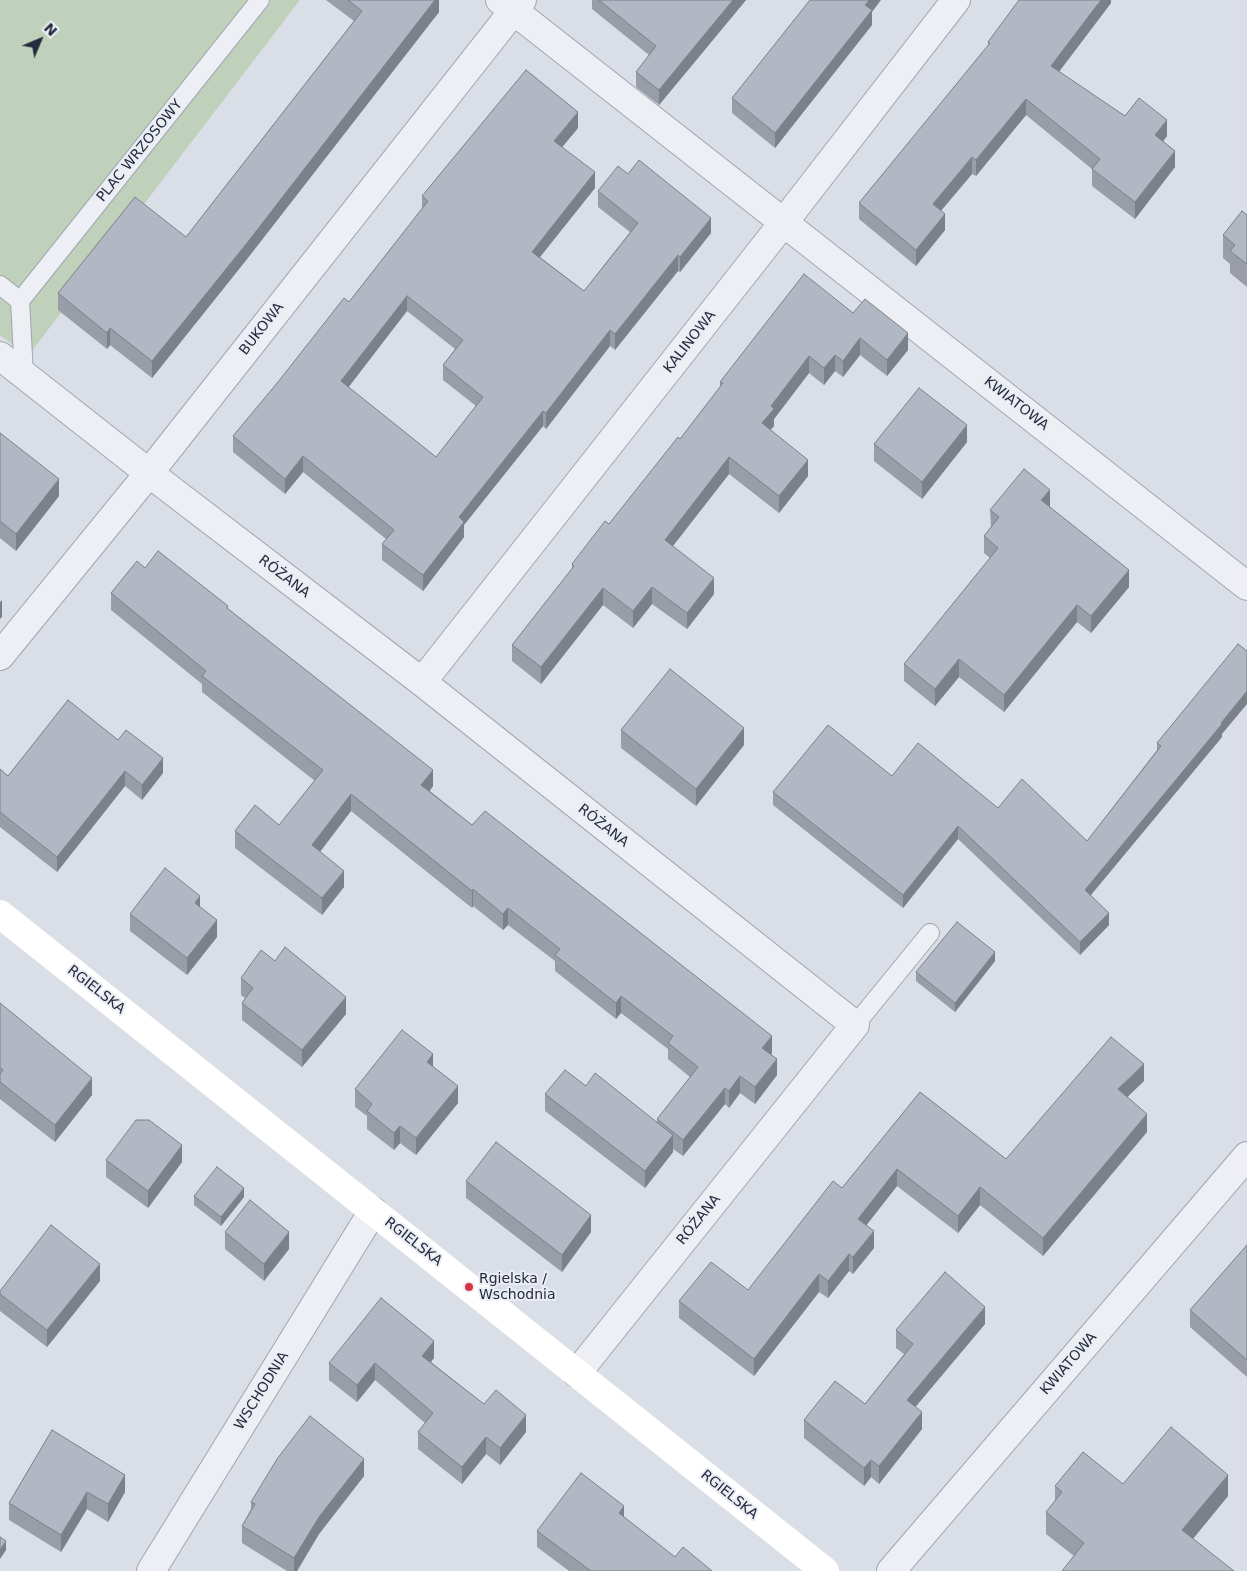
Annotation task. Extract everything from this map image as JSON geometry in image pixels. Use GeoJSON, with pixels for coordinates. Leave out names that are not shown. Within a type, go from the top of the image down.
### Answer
{"type":"FeatureCollection","features":[{"type":"Feature","properties":{"kind":"street","name":"KALINOWA"},"geometry":{"type":"LineString","coordinates":[[422,682],[956,0]]}},
{"type":"Feature","properties":{"kind":"street","name":"KWIATOWA"},"geometry":{"type":"LineString","coordinates":[[512,3],[784,222],[1247,586]]}},
{"type":"Feature","properties":{"kind":"street","name":"BUKOWA"},"geometry":{"type":"LineString","coordinates":[[0,656],[149,473],[512,3]]}},
{"type":"Feature","properties":{"kind":"street","name":"RÓŻANA"},"geometry":{"type":"LineString","coordinates":[[0,356],[149,473],[422,682],[854,1026],[577,1373]]}},
{"type":"Feature","properties":{"kind":"street","name":"RGIELSKA"},"geometry":{"type":"LineString","coordinates":[[0,914],[824,1571]]}},
{"type":"Feature","properties":{"kind":"street","name":"KWIATOWA"},"geometry":{"type":"LineString","coordinates":[[891,1571],[1247,1156]]}},
{"type":"Feature","properties":{"kind":"street","name":"WSCHODNIA"},"geometry":{"type":"LineString","coordinates":[[151,1571],[373,1211]]}},
{"type":"Feature","properties":{"kind":"lane","name":"PLAC WRZOSOWY"},"geometry":{"type":"LineString","coordinates":[[20,301],[260,0]]}},
{"type":"Feature","properties":{"kind":"lane"},"geometry":{"type":"LineString","coordinates":[[0,285],[20,301],[24,374]]}},
{"type":"Feature","properties":{"kind":"lane"},"geometry":{"type":"LineString","coordinates":[[854,1026],[930,933]]}},
{"type":"Feature","properties":{"kind":"green space"},"geometry":{"type":"Polygon","coordinates":[[[0,0],[300,0],[28,356],[0,335],[0,0]]]}},
{"type":"Feature","properties":{"kind":"building"},"geometry":{"type":"Polygon","coordinates":[[[348,0],[435,0],[247,243],[152,361],[110,328],[107,333],[58,293],[135,197],[186,237],[362,11],[348,0]]]}},
{"type":"Feature","properties":{"kind":"building"},"geometry":{"type":"Polygon","coordinates":[[[599,0],[733,0],[659,90],[636,72],[656,46],[599,0]]]}},
{"type":"Feature","properties":{"kind":"building"},"geometry":{"type":"Polygon","coordinates":[[[810,0],[869,0],[865,5],[872,10],[775,133],[732,98],[810,0]]]}},
{"type":"Feature","properties":{"kind":"building"},"geometry":{"type":"Polygon","coordinates":[[[1019,0],[1101,0],[1051,66],[1125,116],[1139,98],[1167,120],[1155,135],[1175,151],[1135,202],[1092,169],[1100,159],[1026,99],[976,160],[972,157],[933,204],[945,214],[916,250],[859,203],[990,43],[988,42],[1019,0]]]}},
{"type":"Feature","properties":{"kind":"building"},"geometry":{"type":"Polygon","coordinates":[[[526,70],[578,112],[554,141],[595,172],[532,252],[584,291],[638,223],[598,191],[618,166],[628,174],[639,160],[711,218],[680,257],[678,255],[615,334],[610,330],[546,413],[543,411],[459,517],[464,522],[423,575],[382,544],[394,530],[303,456],[285,479],[233,436],[344,298],[349,302],[428,201],[422,196],[526,70]],[[407,296],[341,381],[436,457],[483,397],[443,365],[463,340],[407,296]]]}},
{"type":"Feature","properties":{"kind":"building"},"geometry":{"type":"Polygon","coordinates":[[[1242,211],[1247,215],[1247,264],[1230,251],[1235,245],[1223,235],[1242,211]]]}},
{"type":"Feature","properties":{"kind":"building"},"geometry":{"type":"Polygon","coordinates":[[[804,274],[853,313],[865,299],[908,333],[887,360],[860,338],[843,361],[835,355],[824,368],[809,356],[771,406],[774,409],[762,423],[808,460],[779,496],[729,457],[665,540],[714,578],[687,613],[652,587],[633,611],[603,588],[541,667],[512,645],[574,566],[572,564],[605,521],[609,524],[678,437],[680,439],[723,383],[720,382],[804,274]]]}},
{"type":"Feature","properties":{"kind":"building"},"geometry":{"type":"Polygon","coordinates":[[[919,388],[967,425],[922,482],[874,444],[919,388]]]}},
{"type":"Feature","properties":{"kind":"building"},"geometry":{"type":"Polygon","coordinates":[[[0,433],[59,479],[16,534],[0,521],[0,433]]]}},
{"type":"Feature","properties":{"kind":"building"},"geometry":{"type":"Polygon","coordinates":[[[1024,469],[1050,490],[1041,500],[1129,570],[1091,616],[1077,605],[1004,695],[959,659],[935,689],[904,664],[998,548],[984,536],[999,517],[990,510],[1024,469]]]}},
{"type":"Feature","properties":{"kind":"building"},"geometry":{"type":"Polygon","coordinates":[[[158,551],[228,606],[227,608],[433,770],[421,785],[472,825],[485,811],[772,1036],[762,1048],[777,1059],[755,1087],[740,1076],[729,1091],[725,1088],[683,1140],[657,1119],[698,1067],[668,1043],[673,1036],[621,996],[616,1003],[555,955],[560,949],[508,908],[503,914],[351,794],[312,845],[344,871],[322,898],[235,831],[255,805],[279,825],[323,770],[202,676],[206,671],[111,593],[137,561],[145,568],[158,551]]]}},
{"type":"Feature","properties":{"kind":"building"},"geometry":{"type":"Polygon","coordinates":[[[1238,644],[1247,651],[1247,691],[1085,890],[1109,913],[1080,942],[958,826],[903,895],[773,792],[828,725],[892,776],[918,743],[998,808],[1022,779],[1087,841],[1161,746],[1157,743],[1238,644]]]}},
{"type":"Feature","properties":{"kind":"building"},"geometry":{"type":"Polygon","coordinates":[[[670,669],[744,728],[696,789],[621,730],[670,669]]]}},
{"type":"Feature","properties":{"kind":"building"},"geometry":{"type":"Polygon","coordinates":[[[68,700],[118,740],[126,730],[163,758],[142,785],[125,771],[57,857],[0,812],[0,769],[8,776],[68,700]]]}},
{"type":"Feature","properties":{"kind":"building"},"geometry":{"type":"Polygon","coordinates":[[[165,868],[200,896],[195,903],[217,920],[187,958],[130,914],[165,868]]]}},
{"type":"Feature","properties":{"kind":"building"},"geometry":{"type":"Polygon","coordinates":[[[957,922],[995,952],[955,1003],[916,972],[957,922]]]}},
{"type":"Feature","properties":{"kind":"building"},"geometry":{"type":"Polygon","coordinates":[[[285,947],[346,997],[302,1050],[242,1003],[253,988],[241,978],[261,950],[275,961],[285,947]]]}},
{"type":"Feature","properties":{"kind":"building"},"geometry":{"type":"Polygon","coordinates":[[[0,1003],[92,1078],[55,1125],[0,1082],[0,1074],[3,1070],[0,1067],[0,1003]]]}},
{"type":"Feature","properties":{"kind":"building"},"geometry":{"type":"Polygon","coordinates":[[[402,1030],[433,1054],[427,1062],[458,1086],[416,1138],[400,1126],[394,1133],[367,1111],[372,1104],[355,1089],[402,1030]]]}},
{"type":"Feature","properties":{"kind":"building"},"geometry":{"type":"Polygon","coordinates":[[[1111,1037],[1144,1064],[1118,1089],[1147,1114],[1043,1238],[980,1187],[958,1216],[897,1169],[858,1219],[874,1231],[853,1257],[849,1254],[828,1281],[819,1274],[754,1359],[679,1301],[711,1262],[748,1290],[833,1181],[842,1188],[920,1092],[1006,1159],[1111,1037]]]}},
{"type":"Feature","properties":{"kind":"building"},"geometry":{"type":"Polygon","coordinates":[[[565,1070],[586,1086],[595,1073],[673,1135],[645,1171],[545,1094],[565,1070]]]}},
{"type":"Feature","properties":{"kind":"building"},"geometry":{"type":"Polygon","coordinates":[[[136,1120],[149,1120],[182,1145],[148,1191],[106,1160],[136,1120]]]}},
{"type":"Feature","properties":{"kind":"building"},"geometry":{"type":"Polygon","coordinates":[[[496,1142],[591,1215],[562,1255],[466,1181],[496,1142]]]}},
{"type":"Feature","properties":{"kind":"building"},"geometry":{"type":"Polygon","coordinates":[[[217,1167],[244,1188],[221,1217],[194,1196],[217,1167]]]}},
{"type":"Feature","properties":{"kind":"building"},"geometry":{"type":"Polygon","coordinates":[[[250,1200],[289,1232],[264,1264],[225,1232],[250,1200]]]}},
{"type":"Feature","properties":{"kind":"building"},"geometry":{"type":"Polygon","coordinates":[[[51,1225],[100,1264],[47,1330],[0,1294],[0,1291],[51,1225]]]}},
{"type":"Feature","properties":{"kind":"building"},"geometry":{"type":"Polygon","coordinates":[[[1247,1245],[1247,1360],[1190,1310],[1247,1245]]]}},
{"type":"Feature","properties":{"kind":"building"},"geometry":{"type":"Polygon","coordinates":[[[945,1272],[985,1307],[907,1400],[922,1412],[879,1466],[871,1460],[864,1468],[804,1420],[835,1381],[865,1404],[913,1344],[896,1330],[945,1272]]]}},
{"type":"Feature","properties":{"kind":"building"},"geometry":{"type":"Polygon","coordinates":[[[381,1298],[434,1341],[422,1356],[484,1404],[496,1390],[526,1415],[500,1448],[486,1437],[462,1467],[418,1432],[433,1413],[375,1363],[357,1385],[329,1363],[381,1298]]]}},
{"type":"Feature","properties":{"kind":"building"},"geometry":{"type":"Polygon","coordinates":[[[310,1416],[364,1459],[319,1517],[294,1558],[242,1526],[255,1504],[251,1502],[277,1459],[310,1416]]]}},
{"type":"Feature","properties":{"kind":"building"},"geometry":{"type":"Polygon","coordinates":[[[1171,1427],[1228,1475],[1182,1530],[1234,1571],[1062,1571],[1084,1543],[1046,1512],[1062,1492],[1055,1486],[1083,1452],[1123,1484],[1171,1427]]]}},
{"type":"Feature","properties":{"kind":"building"},"geometry":{"type":"Polygon","coordinates":[[[52,1430],[125,1475],[108,1504],[87,1492],[61,1535],[9,1503],[52,1430]]]}},
{"type":"Feature","properties":{"kind":"building"},"geometry":{"type":"Polygon","coordinates":[[[581,1473],[624,1506],[619,1513],[675,1557],[683,1547],[712,1571],[591,1571],[537,1531],[581,1473]]]}},
{"type":"Feature","properties":{"kind":"building"},"geometry":{"type":"Polygon","coordinates":[[[0,1537],[6,1541],[0,1550],[0,1537]]]}},
{"type":"Feature","properties":{"kind":"place","name":"Rgielska / Wschodnia"},"geometry":{"type":"Point","coordinates":[469,1287]}}]}
